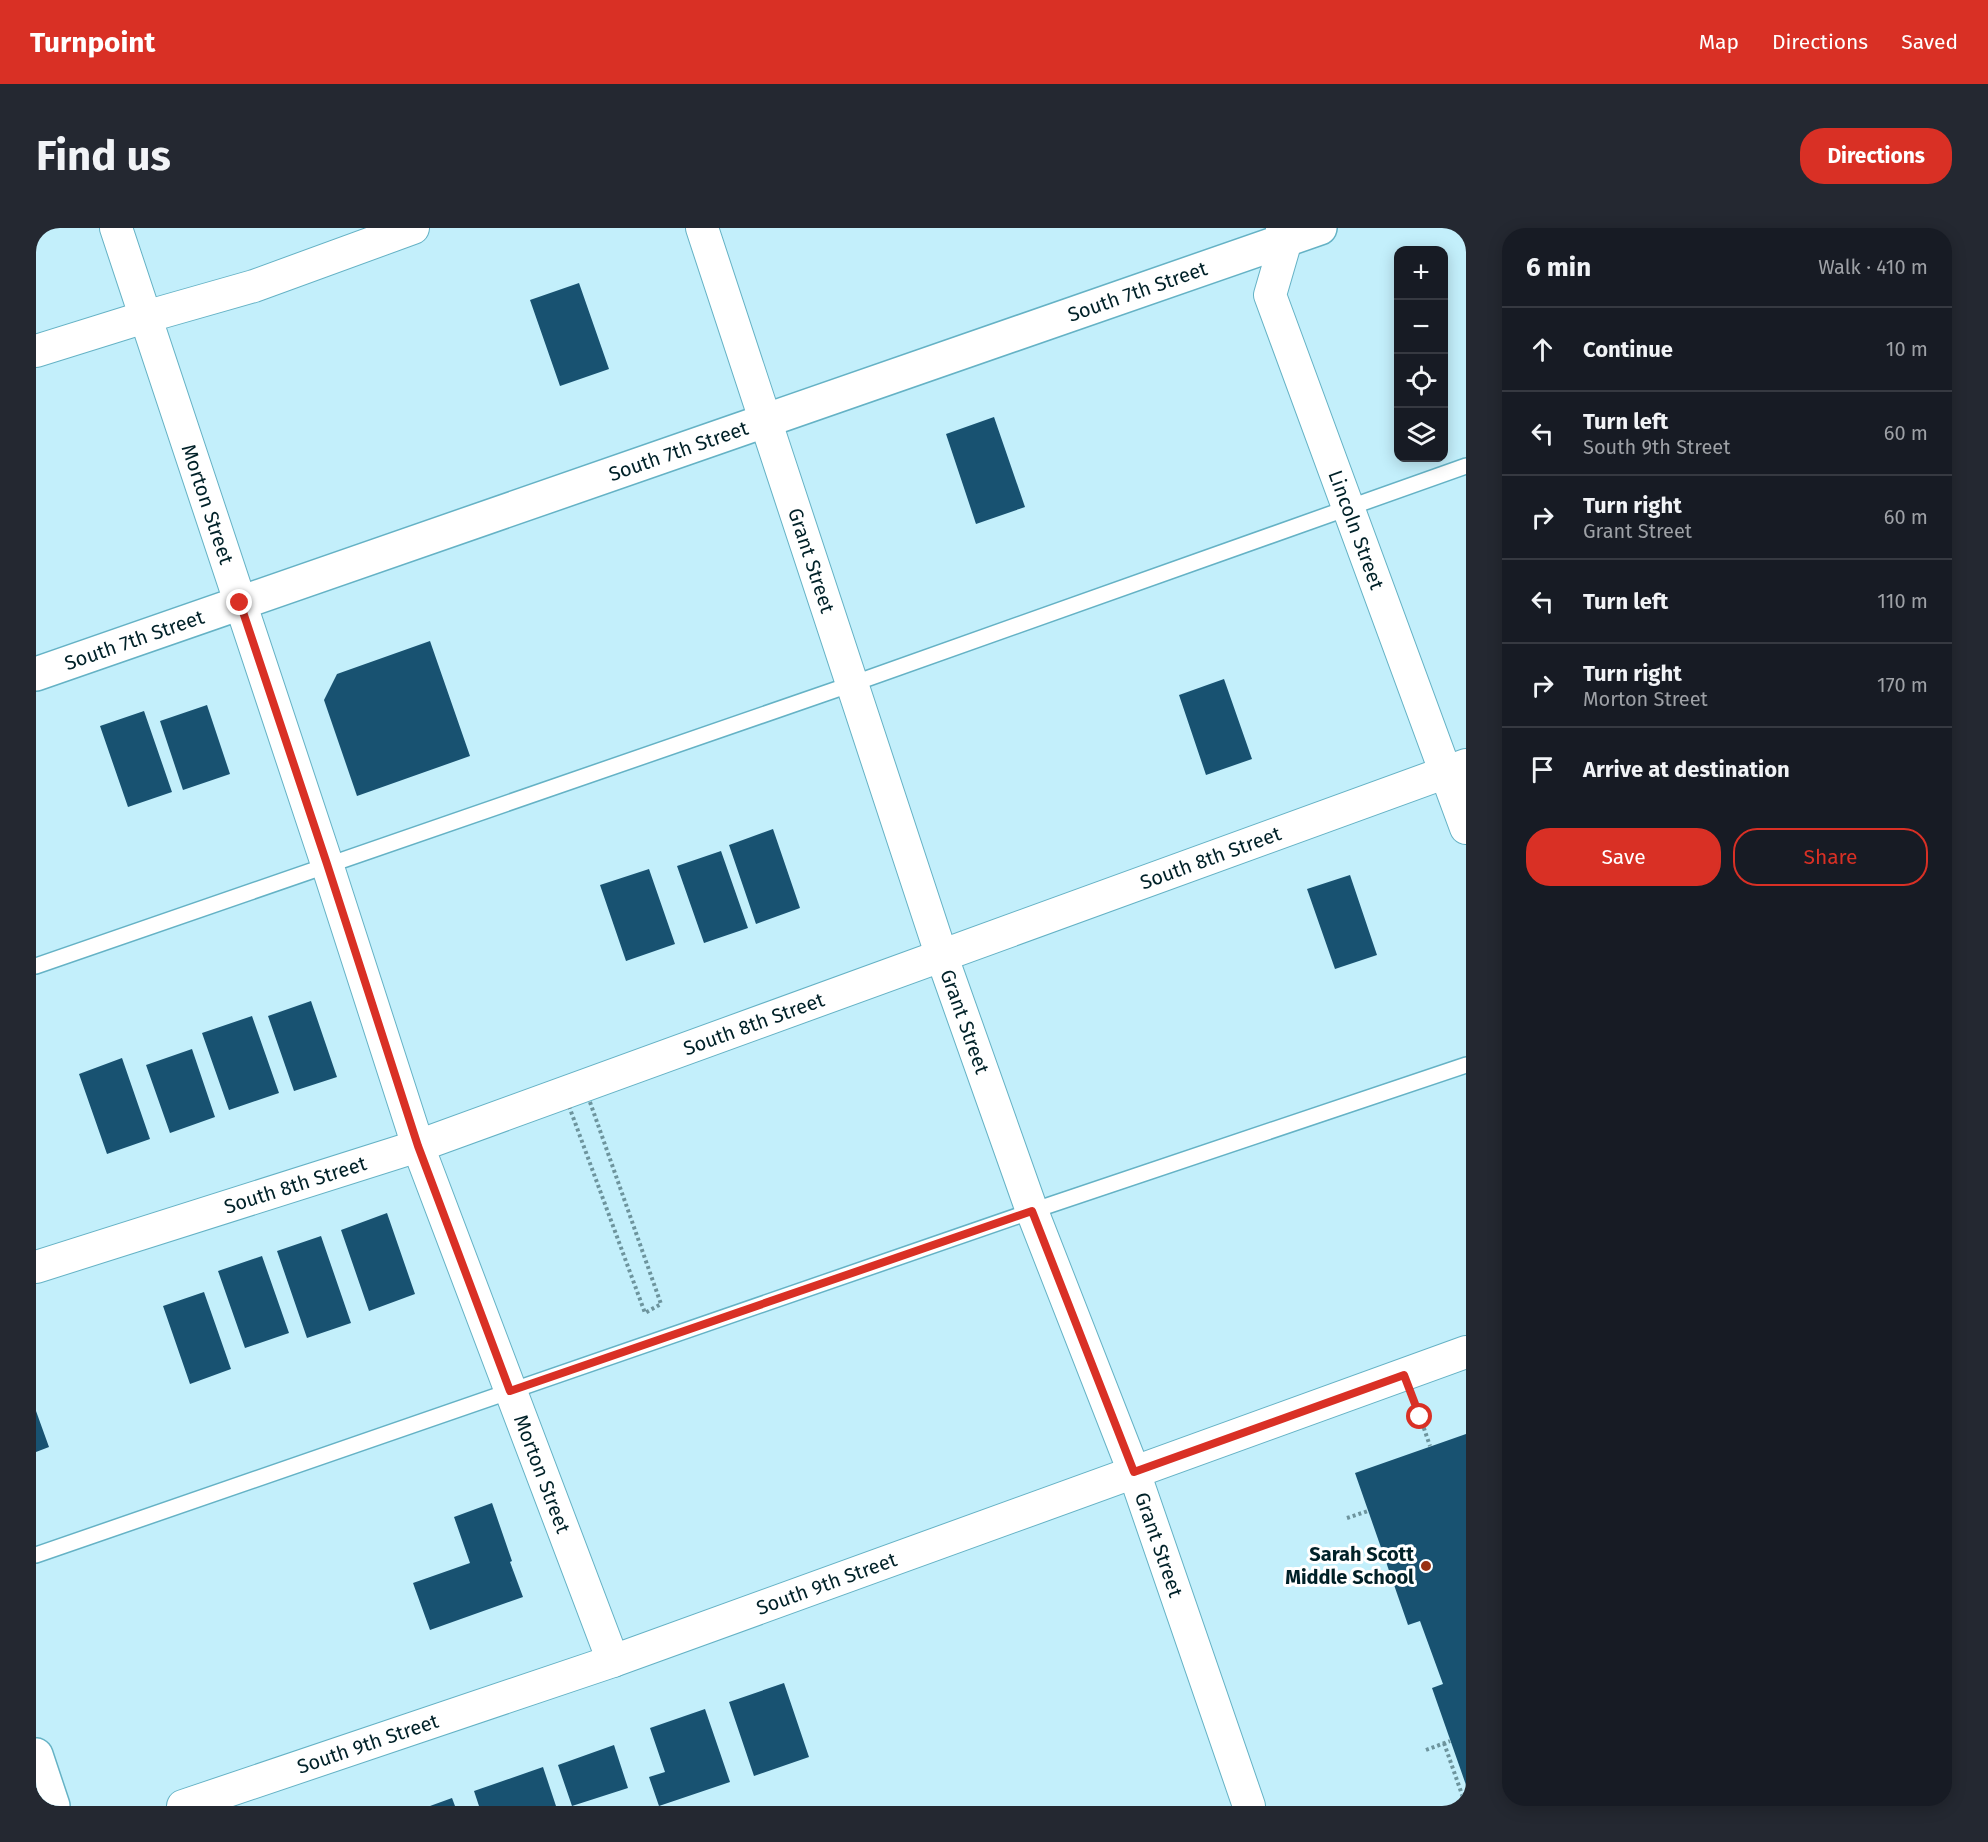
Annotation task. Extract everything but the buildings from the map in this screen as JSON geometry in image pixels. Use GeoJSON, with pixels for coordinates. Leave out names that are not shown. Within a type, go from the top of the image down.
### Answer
{"type":"FeatureCollection","features":[{"type":"Feature","properties":{"kind":"main road","name":"South 7th Street"},"geometry":{"type":"LineString","coordinates":[[36,674],[765,419],[1284,234],[1320,228]]}},
{"type":"Feature","properties":{"kind":"main road"},"geometry":{"type":"LineString","coordinates":[[36,1755],[53,1806]]}},
{"type":"Feature","properties":{"kind":"street","name":"Morton Street"},"geometry":{"type":"LineString","coordinates":[[116,228],[418,1146],[613,1661]]}},
{"type":"Feature","properties":{"kind":"street"},"geometry":{"type":"LineString","coordinates":[[36,351],[254,286],[413,228]]}},
{"type":"Feature","properties":{"kind":"street","name":"Grant Street"},"geometry":{"type":"LineString","coordinates":[[702,228],[941,954],[1032,1211],[1134,1472],[1249,1806]]}},
{"type":"Feature","properties":{"kind":"street","name":"Lincoln Street"},"geometry":{"type":"LineString","coordinates":[[1284,234],[1270,295],[1348,507],[1456,768],[1466,828]]}},
{"type":"Feature","properties":{"kind":"street","name":"South 8th Street"},"geometry":{"type":"LineString","coordinates":[[36,1267],[418,1146],[1456,768]]}},
{"type":"Feature","properties":{"kind":"street","name":"South 9th Street"},"geometry":{"type":"LineString","coordinates":[[183,1806],[613,1661],[1466,1352]]}},
{"type":"Feature","properties":{"kind":"lane"},"geometry":{"type":"LineString","coordinates":[[36,966],[852,684],[1466,466]]}},
{"type":"Feature","properties":{"kind":"lane"},"geometry":{"type":"LineString","coordinates":[[36,1555],[1032,1211],[1466,1065]]}},
{"type":"Feature","properties":{"kind":"path"},"geometry":{"type":"LineString","coordinates":[[584,1085],[661,1304],[645,1313],[566,1098],[584,1085]]}},
{"type":"Feature","properties":{"kind":"path"},"geometry":{"type":"LineString","coordinates":[[1404,1375],[1430,1446]]}},
{"type":"Feature","properties":{"kind":"path"},"geometry":{"type":"LineString","coordinates":[[1347,1518],[1368,1511]]}},
{"type":"Feature","properties":{"kind":"path"},"geometry":{"type":"LineString","coordinates":[[1426,1749],[1450,1741]]}},
{"type":"Feature","properties":{"kind":"path"},"geometry":{"type":"LineString","coordinates":[[1443,1743],[1466,1806]]}},
{"type":"Feature","properties":{"kind":"place","name":"Sarah Scott Middle School"},"geometry":{"type":"Point","coordinates":[1426,1566]}},
{"type":"Feature","properties":{"kind":"route"},"geometry":{"type":"LineString","coordinates":[[240,603],[418,1146],[510,1391],[1032,1211],[1134,1472],[1404,1375],[1420,1417]]}}]}
